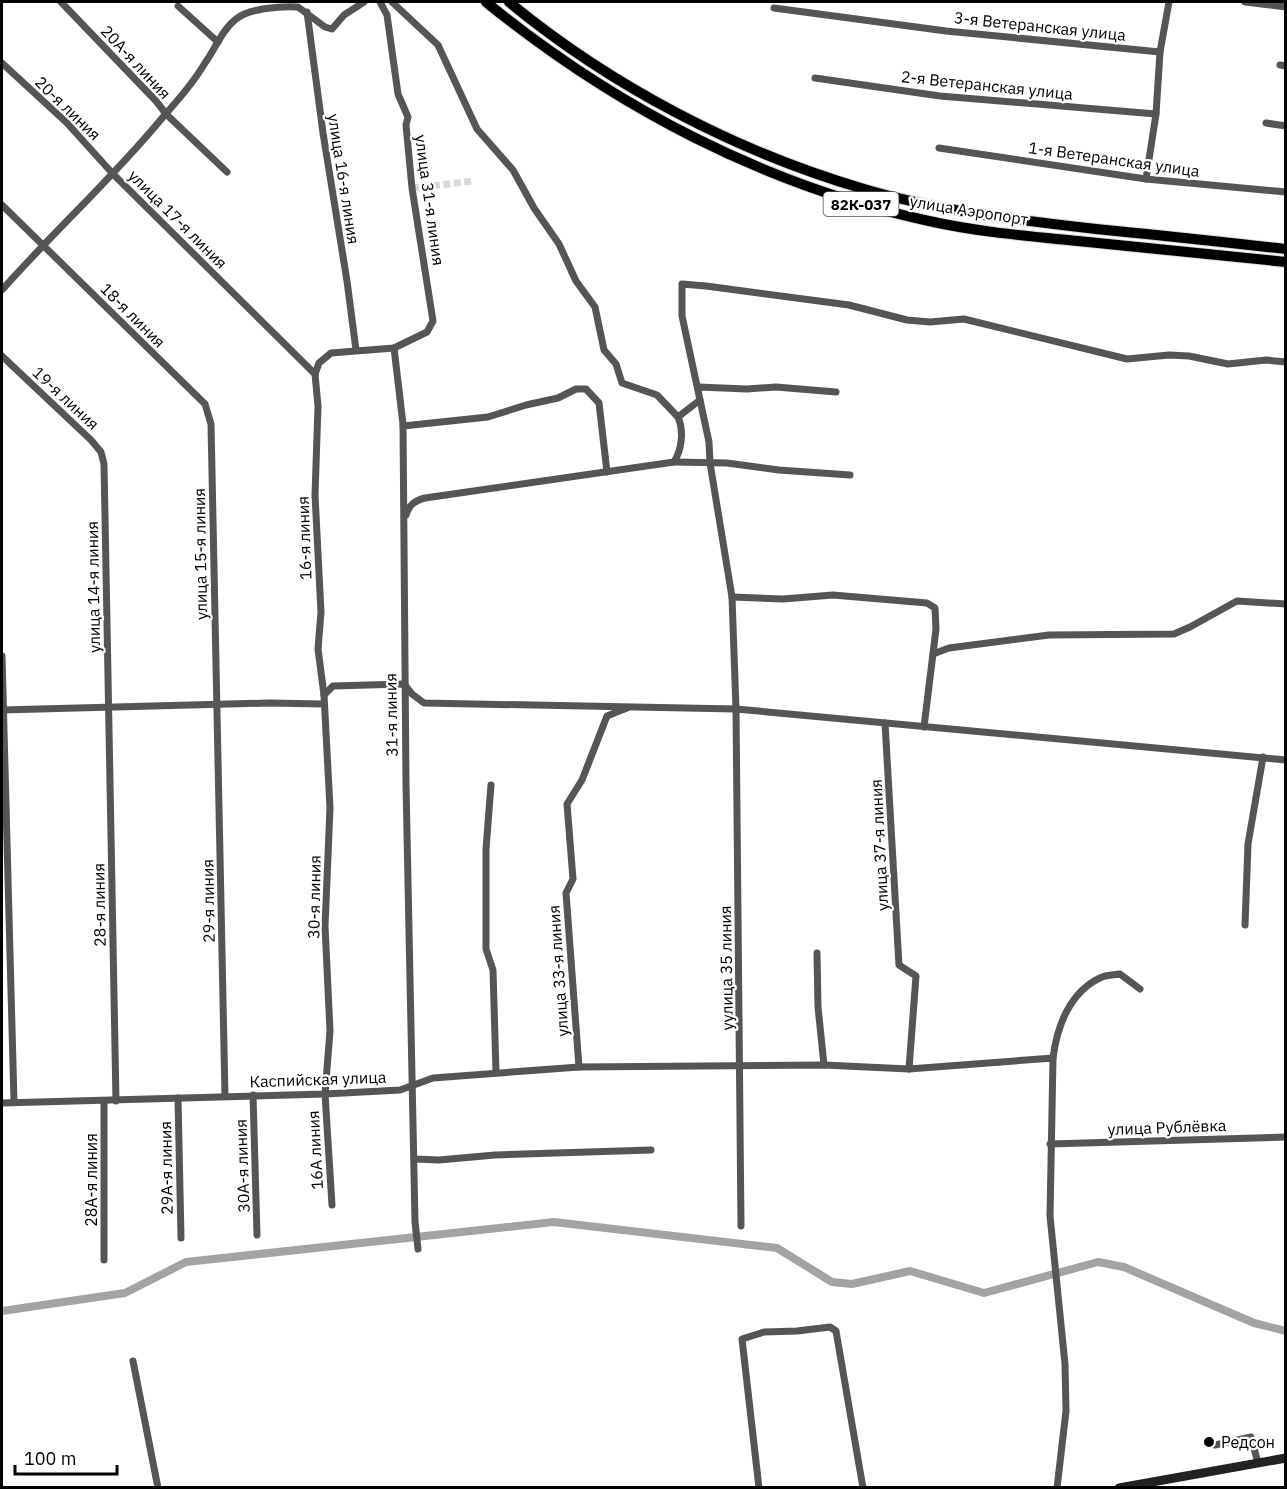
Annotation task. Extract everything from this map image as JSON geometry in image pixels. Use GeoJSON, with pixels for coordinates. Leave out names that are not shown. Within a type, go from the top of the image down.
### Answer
{"type":"FeatureCollection","features":[{"type":"Feature","properties":{"kind":"main road","name":"улица Аэропорт"},"geometry":{"type":"LineString","coordinates":[[486,2],[533,40],[615,95],[700,141],[796,182],[842,198],[930,221],[981,231],[1286,262]]}},
{"type":"Feature","properties":{"kind":"main road","name":"улица Аэропорт"},"geometry":{"type":"LineString","coordinates":[[509,2],[546,32],[610,75],[663,105],[718,133],[772,156],[864,189],[942,207],[1015,219],[1286,249]]}},
{"type":"Feature","properties":{"kind":"main road"},"geometry":{"type":"LineString","coordinates":[[1119,1488],[1286,1458]]}},
{"type":"Feature","properties":{"kind":"street","name":"20А-я линия"},"geometry":{"type":"LineString","coordinates":[[61,2],[166,114],[227,172]]}},
{"type":"Feature","properties":{"kind":"street"},"geometry":{"type":"LineString","coordinates":[[307,12],[325,27],[332,29],[344,15],[364,2]]}},
{"type":"Feature","properties":{"kind":"street","name":"улица 31-я линия"},"geometry":{"type":"LineString","coordinates":[[380,2],[387,15],[398,94],[408,117],[406,125],[412,188],[433,315],[428,332],[394,348]]}},
{"type":"Feature","properties":{"kind":"street"},"geometry":{"type":"LineString","coordinates":[[392,2],[438,45],[477,129],[513,170],[534,208],[559,244],[576,281],[595,307],[604,350],[616,364],[622,383],[657,396],[678,417],[682,432],[680,449],[674,462]]}},
{"type":"Feature","properties":{"kind":"street"},"geometry":{"type":"LineString","coordinates":[[1146,179],[1169,2]]}},
{"type":"Feature","properties":{"kind":"street"},"geometry":{"type":"LineString","coordinates":[[1245,2],[1286,7]]}},
{"type":"Feature","properties":{"kind":"street"},"geometry":{"type":"LineString","coordinates":[[178,6],[218,42]]}},
{"type":"Feature","properties":{"kind":"street","name":"улица 17-я линия"},"geometry":{"type":"LineString","coordinates":[[307,12],[298,7],[289,6],[260,9],[237,18],[166,114],[113,174],[315,374]]}},
{"type":"Feature","properties":{"kind":"street","name":"3-я Ветеранская улица"},"geometry":{"type":"LineString","coordinates":[[774,8],[946,31],[1161,52]]}},
{"type":"Feature","properties":{"kind":"street","name":"улица 16-я линия"},"geometry":{"type":"LineString","coordinates":[[307,12],[356,350]]}},
{"type":"Feature","properties":{"kind":"street","name":"20-я линия"},"geometry":{"type":"LineString","coordinates":[[2,63],[67,123],[113,174]]}},
{"type":"Feature","properties":{"kind":"street","name":"2-я Ветеранская улица"},"geometry":{"type":"LineString","coordinates":[[815,78],[940,96],[1156,114]]}},
{"type":"Feature","properties":{"kind":"street"},"geometry":{"type":"LineString","coordinates":[[1266,123],[1286,126]]}},
{"type":"Feature","properties":{"kind":"street","name":"1-я Ветеранская улица"},"geometry":{"type":"LineString","coordinates":[[939,148],[1146,179],[1286,192]]}},
{"type":"Feature","properties":{"kind":"street"},"geometry":{"type":"LineString","coordinates":[[2,290],[42,245],[113,174]]}},
{"type":"Feature","properties":{"kind":"street","name":"18-я линия"},"geometry":{"type":"LineString","coordinates":[[2,205],[205,404]]}},
{"type":"Feature","properties":{"kind":"street","name":"уулица 35 линия"},"geometry":{"type":"LineString","coordinates":[[741,1226],[736,709],[732,597],[710,463],[709,442],[682,316],[682,284],[849,305],[907,320],[930,322],[964,320],[1127,359],[1169,355],[1228,364],[1266,360],[1286,362]]}},
{"type":"Feature","properties":{"kind":"street"},"geometry":{"type":"LineString","coordinates":[[315,374],[319,363],[331,353],[394,348]]}},
{"type":"Feature","properties":{"kind":"street","name":"31-я линия"},"geometry":{"type":"LineString","coordinates":[[394,348],[403,426],[404,684],[414,1083],[415,1222],[418,1249]]}},
{"type":"Feature","properties":{"kind":"street","name":"19-я линия"},"geometry":{"type":"LineString","coordinates":[[2,356],[91,440],[101,452],[104,464]]}},
{"type":"Feature","properties":{"kind":"street","name":"16-я линия"},"geometry":{"type":"LineString","coordinates":[[315,374],[318,406],[315,495],[321,612],[318,649],[324,700]]}},
{"type":"Feature","properties":{"kind":"street"},"geometry":{"type":"LineString","coordinates":[[698,387],[747,389],[776,387],[837,392]]}},
{"type":"Feature","properties":{"kind":"street"},"geometry":{"type":"LineString","coordinates":[[403,426],[488,417],[558,398],[576,388],[586,389],[599,403],[607,472]]}},
{"type":"Feature","properties":{"kind":"street"},"geometry":{"type":"LineString","coordinates":[[678,417],[700,400]]}},
{"type":"Feature","properties":{"kind":"street","name":"улица 15-я линия"},"geometry":{"type":"LineString","coordinates":[[205,404],[211,424],[216,705]]}},
{"type":"Feature","properties":{"kind":"street"},"geometry":{"type":"LineString","coordinates":[[403,524],[408,508],[418,500],[674,462],[749,464],[779,470],[850,475]]}},
{"type":"Feature","properties":{"kind":"street","name":"улица 14-я линия"},"geometry":{"type":"LineString","coordinates":[[104,464],[109,709]]}},
{"type":"Feature","properties":{"kind":"street"},"geometry":{"type":"LineString","coordinates":[[732,597],[783,599],[833,595],[927,603],[935,608],[933,654],[924,727]]}},
{"type":"Feature","properties":{"kind":"street"},"geometry":{"type":"LineString","coordinates":[[933,654],[949,648],[1049,635],[1174,634],[1237,601],[1286,604]]}},
{"type":"Feature","properties":{"kind":"street"},"geometry":{"type":"LineString","coordinates":[[2,656],[14,1102]]}},
{"type":"Feature","properties":{"kind":"street"},"geometry":{"type":"LineString","coordinates":[[2,710],[109,709],[324,700],[333,686],[404,684],[412,694],[424,702],[736,709],[1286,760]]}},
{"type":"Feature","properties":{"kind":"street","name":"30-я линия"},"geometry":{"type":"LineString","coordinates":[[324,700],[330,808],[326,926],[330,1031],[325,1094]]}},
{"type":"Feature","properties":{"kind":"street","name":"29-я линия"},"geometry":{"type":"LineString","coordinates":[[216,705],[222,884],[225,1096]]}},
{"type":"Feature","properties":{"kind":"street","name":"улица 33-я линия"},"geometry":{"type":"LineString","coordinates":[[579,1067],[566,893],[573,879],[567,804],[582,780],[607,716],[633,706]]}},
{"type":"Feature","properties":{"kind":"street","name":"28-я линия"},"geometry":{"type":"LineString","coordinates":[[109,709],[116,1101]]}},
{"type":"Feature","properties":{"kind":"street","name":"улица 37-я линия"},"geometry":{"type":"LineString","coordinates":[[885,723],[899,965],[916,976],[909,1069]]}},
{"type":"Feature","properties":{"kind":"street"},"geometry":{"type":"LineString","coordinates":[[1245,925],[1247,852],[1263,758]]}},
{"type":"Feature","properties":{"kind":"street"},"geometry":{"type":"LineString","coordinates":[[491,785],[486,849],[486,949],[494,970],[496,1072]]}},
{"type":"Feature","properties":{"kind":"street"},"geometry":{"type":"LineString","coordinates":[[817,953],[818,1007],[824,1065]]}},
{"type":"Feature","properties":{"kind":"street"},"geometry":{"type":"LineString","coordinates":[[1056,1488],[1066,1411],[1065,1364],[1050,1216],[1050,1144],[1055,1040],[1064,1016],[1079,993],[1102,977],[1120,974],[1140,989]]}},
{"type":"Feature","properties":{"kind":"street","name":"Каспийская улица"},"geometry":{"type":"LineString","coordinates":[[2,1103],[400,1090],[433,1078],[579,1067],[824,1065],[909,1069],[1053,1058]]}},
{"type":"Feature","properties":{"kind":"street","name":"16А линия"},"geometry":{"type":"LineString","coordinates":[[325,1094],[332,1205]]}},
{"type":"Feature","properties":{"kind":"street","name":"30А-я линия"},"geometry":{"type":"LineString","coordinates":[[253,1095],[257,1235]]}},
{"type":"Feature","properties":{"kind":"street","name":"29А-я линия"},"geometry":{"type":"LineString","coordinates":[[178,1098],[181,1238]]}},
{"type":"Feature","properties":{"kind":"street","name":"28А-я линия"},"geometry":{"type":"LineString","coordinates":[[104,1101],[104,1260]]}},
{"type":"Feature","properties":{"kind":"street","name":"улица Рублёвка"},"geometry":{"type":"LineString","coordinates":[[1050,1144],[1286,1137]]}},
{"type":"Feature","properties":{"kind":"street"},"geometry":{"type":"LineString","coordinates":[[415,1159],[439,1160],[495,1155],[651,1150]]}},
{"type":"Feature","properties":{"kind":"street"},"geometry":{"type":"LineString","coordinates":[[759,1488],[742,1340],[765,1332],[831,1327],[836,1331],[863,1488]]}},
{"type":"Feature","properties":{"kind":"street"},"geometry":{"type":"LineString","coordinates":[[133,1361],[158,1488]]}},
{"type":"Feature","properties":{"kind":"street"},"geometry":{"type":"LineString","coordinates":[[1215,1445],[1251,1437],[1258,1463]]}},
{"type":"Feature","properties":{"kind":"waterway"},"geometry":{"type":"LineString","coordinates":[[2,1311],[125,1293],[186,1262],[554,1222],[777,1248],[832,1282],[852,1284],[910,1271],[984,1293],[1098,1262],[1124,1267],[1254,1323],[1286,1331]]}},
{"type":"Feature","properties":{"kind":"tunnel"},"geometry":{"type":"LineString","coordinates":[[412,188],[474,181]]}},
{"type":"Feature","properties":{"kind":"place","name":"Редсон"},"geometry":{"type":"Point","coordinates":[1209,1442]}}]}
